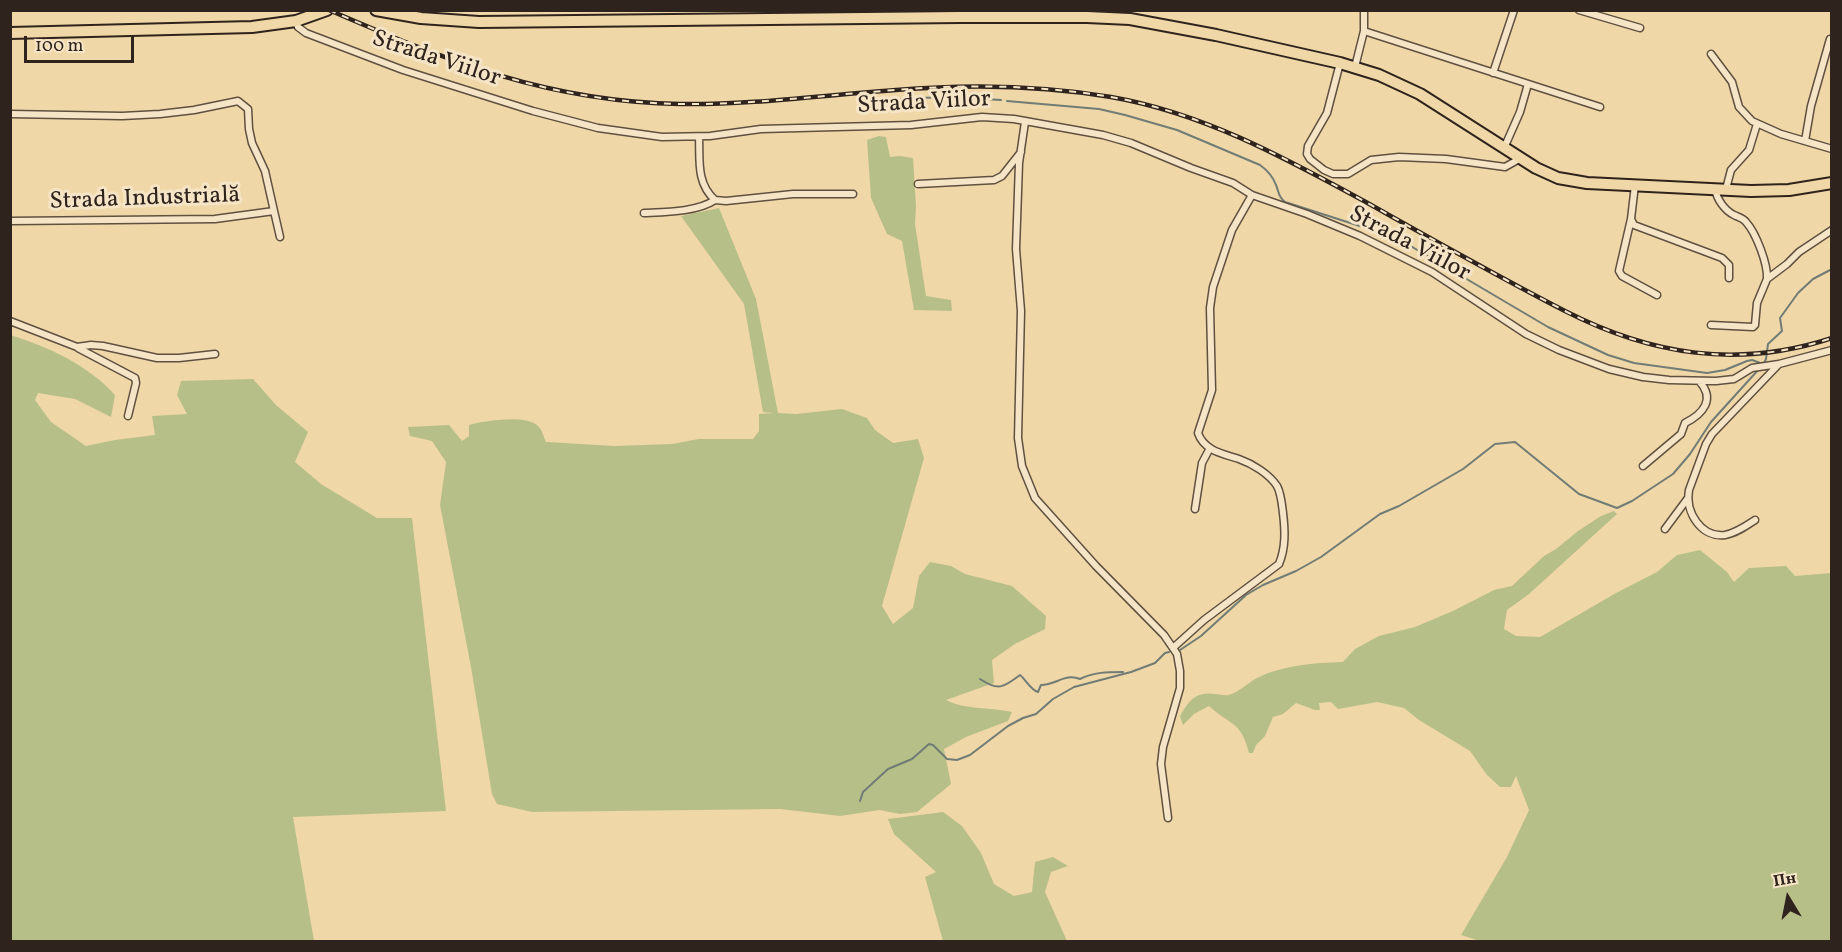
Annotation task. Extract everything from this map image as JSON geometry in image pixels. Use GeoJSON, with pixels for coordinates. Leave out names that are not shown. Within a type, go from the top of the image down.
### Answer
{"type":"FeatureCollection","features":[{"type":"Feature","properties":{"kind":"main road"},"geometry":{"type":"LineString","coordinates":[[10,33],[242,28],[296,21],[327,10]]}},
{"type":"Feature","properties":{"kind":"main road"},"geometry":{"type":"LineString","coordinates":[[376,10],[421,18],[479,22],[856,14],[1046,14],[1153,22],[1340,63],[1400,84],[1558,178],[1587,183],[1720,189],[1789,190],[1832,183]]}},
{"type":"Feature","properties":{"kind":"street"},"geometry":{"type":"LineString","coordinates":[[1355,67],[1364,31],[1364,10]]}},
{"type":"Feature","properties":{"kind":"street"},"geometry":{"type":"LineString","coordinates":[[1493,73],[1514,10]]}},
{"type":"Feature","properties":{"kind":"street"},"geometry":{"type":"LineString","coordinates":[[1579,10],[1640,28]]}},
{"type":"Feature","properties":{"kind":"street","name":"Strada Viilor"},"geometry":{"type":"LineString","coordinates":[[296,21],[298,27],[306,33],[376,60],[555,117],[598,128],[662,137],[699,136],[761,129],[911,125],[982,117],[1008,118],[1073,128],[1120,139],[1233,183],[1252,195],[1337,226],[1432,272],[1509,324],[1559,350],[1609,369],[1643,377],[1699,381],[1734,379],[1759,367],[1832,350]]}},
{"type":"Feature","properties":{"kind":"street"},"geometry":{"type":"LineString","coordinates":[[1364,31],[1600,107]]}},
{"type":"Feature","properties":{"kind":"street"},"geometry":{"type":"LineString","coordinates":[[1805,141],[1811,106],[1830,39]]}},
{"type":"Feature","properties":{"kind":"street"},"geometry":{"type":"LineString","coordinates":[[1711,54],[1732,82],[1738,107],[1757,124],[1832,149]]}},
{"type":"Feature","properties":{"kind":"street"},"geometry":{"type":"LineString","coordinates":[[1340,63],[1327,113],[1311,138],[1307,154],[1318,167],[1333,174],[1352,172],[1366,162],[1390,158],[1446,159],[1504,167],[1521,158]]}},
{"type":"Feature","properties":{"kind":"street"},"geometry":{"type":"LineString","coordinates":[[1505,147],[1528,84]]}},
{"type":"Feature","properties":{"kind":"street","name":"Strada Industrială"},"geometry":{"type":"LineString","coordinates":[[10,114],[150,115],[194,110],[238,101],[244,104],[250,114],[249,129],[252,143],[265,171],[274,211],[215,219],[10,221]]}},
{"type":"Feature","properties":{"kind":"street"},"geometry":{"type":"LineString","coordinates":[[1025,122],[1021,152],[1016,249],[1021,311],[1018,438],[1022,466],[1035,498],[1174,647],[1180,664],[1180,688],[1163,747],[1161,764],[1168,818]]}},
{"type":"Feature","properties":{"kind":"street"},"geometry":{"type":"LineString","coordinates":[[1711,325],[1753,327],[1757,303],[1767,279],[1767,265],[1750,228],[1746,222],[1732,214],[1720,202],[1720,189],[1731,170],[1749,150],[1757,124]]}},
{"type":"Feature","properties":{"kind":"street"},"geometry":{"type":"LineString","coordinates":[[699,136],[698,168],[701,179],[716,200]]}},
{"type":"Feature","properties":{"kind":"street"},"geometry":{"type":"LineString","coordinates":[[918,184],[994,180],[1002,176],[1021,152]]}},
{"type":"Feature","properties":{"kind":"street"},"geometry":{"type":"LineString","coordinates":[[1635,185],[1631,219],[1618,271],[1622,276],[1657,295]]}},
{"type":"Feature","properties":{"kind":"street"},"geometry":{"type":"LineString","coordinates":[[644,213],[705,205],[716,200],[793,194],[853,194]]}},
{"type":"Feature","properties":{"kind":"street"},"geometry":{"type":"LineString","coordinates":[[1174,647],[1204,620],[1279,564],[1283,553],[1284,524],[1278,488],[1265,474],[1250,464],[1210,448],[1198,433],[1212,390],[1211,296],[1232,230],[1252,195]]}},
{"type":"Feature","properties":{"kind":"street"},"geometry":{"type":"LineString","coordinates":[[274,211],[280,237]]}},
{"type":"Feature","properties":{"kind":"street"},"geometry":{"type":"LineString","coordinates":[[1631,219],[1634,225],[1646,231],[1722,258],[1728,265],[1729,278]]}},
{"type":"Feature","properties":{"kind":"street"},"geometry":{"type":"LineString","coordinates":[[1767,279],[1799,252],[1832,230]]}},
{"type":"Feature","properties":{"kind":"street"},"geometry":{"type":"LineString","coordinates":[[10,321],[77,347],[135,378],[136,383],[128,416]]}},
{"type":"Feature","properties":{"kind":"street"},"geometry":{"type":"LineString","coordinates":[[77,347],[96,345],[158,358],[215,354]]}},
{"type":"Feature","properties":{"kind":"street"},"geometry":{"type":"LineString","coordinates":[[1665,529],[1688,498],[1693,476],[1709,438],[1779,364]]}},
{"type":"Feature","properties":{"kind":"street"},"geometry":{"type":"LineString","coordinates":[[1643,466],[1681,434],[1685,423],[1697,417],[1706,404],[1706,391],[1699,381]]}},
{"type":"Feature","properties":{"kind":"street"},"geometry":{"type":"LineString","coordinates":[[1196,509],[1200,469],[1210,448]]}},
{"type":"Feature","properties":{"kind":"street"},"geometry":{"type":"LineString","coordinates":[[1688,498],[1692,518],[1702,528],[1716,534],[1730,534],[1755,520]]}},
{"type":"Feature","properties":{"kind":"green space"},"geometry":{"type":"Polygon","coordinates":[[[879,136],[886,137],[890,157],[913,158],[915,224],[926,296],[951,300],[952,311],[914,310],[902,241],[887,234],[871,198],[867,140],[879,136]]]}},
{"type":"Feature","properties":{"kind":"green space"},"geometry":{"type":"Polygon","coordinates":[[[719,208],[756,299],[778,413],[796,414],[842,409],[867,418],[875,430],[893,443],[918,439],[924,458],[882,606],[893,624],[913,608],[919,576],[930,562],[951,566],[965,574],[1012,586],[1046,616],[1045,629],[1015,644],[992,660],[994,683],[946,700],[962,705],[1012,712],[1008,721],[966,737],[944,749],[951,784],[917,812],[900,814],[879,810],[840,816],[780,809],[532,812],[497,804],[492,794],[471,667],[440,505],[446,462],[432,441],[410,436],[408,427],[449,425],[462,441],[469,436],[469,425],[515,419],[532,422],[538,426],[546,442],[615,446],[672,444],[699,439],[753,439],[759,431],[759,414],[773,413],[763,412],[744,304],[681,216],[719,208]]]}},
{"type":"Feature","properties":{"kind":"green space"},"geometry":{"type":"Polygon","coordinates":[[[10,335],[67,358],[93,375],[115,395],[111,417],[75,399],[38,393],[35,400],[51,422],[86,446],[155,435],[152,416],[187,414],[177,395],[181,381],[253,379],[276,405],[308,432],[295,462],[321,484],[377,518],[412,518],[446,811],[293,817],[314,941],[11,941],[10,335]]]}},
{"type":"Feature","properties":{"kind":"green space"},"geometry":{"type":"Polygon","coordinates":[[[1614,511],[1617,514],[1529,594],[1507,610],[1504,629],[1516,636],[1540,637],[1657,572],[1677,555],[1700,550],[1727,572],[1734,582],[1749,568],[1786,566],[1795,576],[1831,573],[1831,941],[1483,942],[1461,935],[1507,857],[1529,810],[1516,776],[1511,787],[1500,787],[1487,775],[1470,751],[1419,720],[1404,708],[1377,702],[1338,709],[1331,702],[1319,703],[1320,710],[1296,703],[1283,714],[1273,717],[1265,736],[1256,745],[1253,753],[1249,753],[1239,729],[1209,706],[1194,714],[1183,725],[1180,716],[1190,701],[1198,695],[1208,693],[1229,695],[1257,678],[1288,667],[1343,662],[1355,649],[1379,636],[1415,627],[1494,590],[1512,586],[1544,556],[1578,531],[1601,516],[1614,511]]]}},
{"type":"Feature","properties":{"kind":"green space"},"geometry":{"type":"Polygon","coordinates":[[[943,812],[962,826],[981,853],[994,884],[1014,896],[1032,892],[1035,862],[1053,857],[1068,866],[1051,872],[1045,892],[1067,941],[943,941],[925,877],[936,872],[894,834],[888,819],[943,812]]]}},
{"type":"Feature","properties":{"kind":"waterway"},"geometry":{"type":"LineString","coordinates":[[864,102],[932,98],[1001,100]]}},
{"type":"Feature","properties":{"kind":"waterway"},"geometry":{"type":"LineString","coordinates":[[1007,101],[1099,109],[1125,115],[1177,130],[1260,165],[1271,176],[1285,202],[1397,238],[1548,327],[1608,355],[1634,363],[1707,373],[1725,370],[1752,360],[1763,364]]}},
{"type":"Feature","properties":{"kind":"waterway"},"geometry":{"type":"LineString","coordinates":[[1763,365],[1768,344],[1782,331],[1780,318],[1798,293],[1813,279],[1832,269]]}},
{"type":"Feature","properties":{"kind":"waterway"},"geometry":{"type":"LineString","coordinates":[[1180,650],[1201,636],[1246,595],[1321,557],[1380,514],[1399,506],[1463,469],[1495,444],[1515,442],[1579,494],[1617,508],[1632,501],[1673,474],[1690,454],[1711,422],[1759,369]]}},
{"type":"Feature","properties":{"kind":"waterway"},"geometry":{"type":"LineString","coordinates":[[860,801],[863,792],[888,769],[912,759],[929,744],[947,759],[957,760],[970,755],[1008,726],[1036,714],[1053,699],[1074,687],[1131,672],[1155,663],[1169,652]]}},
{"type":"Feature","properties":{"kind":"waterway"},"geometry":{"type":"LineString","coordinates":[[980,679],[991,685],[1000,686],[1020,675],[1038,692],[1041,685],[1065,678],[1080,679],[1106,672],[1123,672]]}},
{"type":"Feature","properties":{"kind":"railway"},"geometry":{"type":"LineString","coordinates":[[329,10],[457,62],[542,87],[586,96],[680,104],[734,103],[977,86],[1057,90],[1145,104],[1242,138],[1334,185],[1565,311],[1630,338],[1696,353],[1729,355],[1797,348],[1832,338]]}}]}
